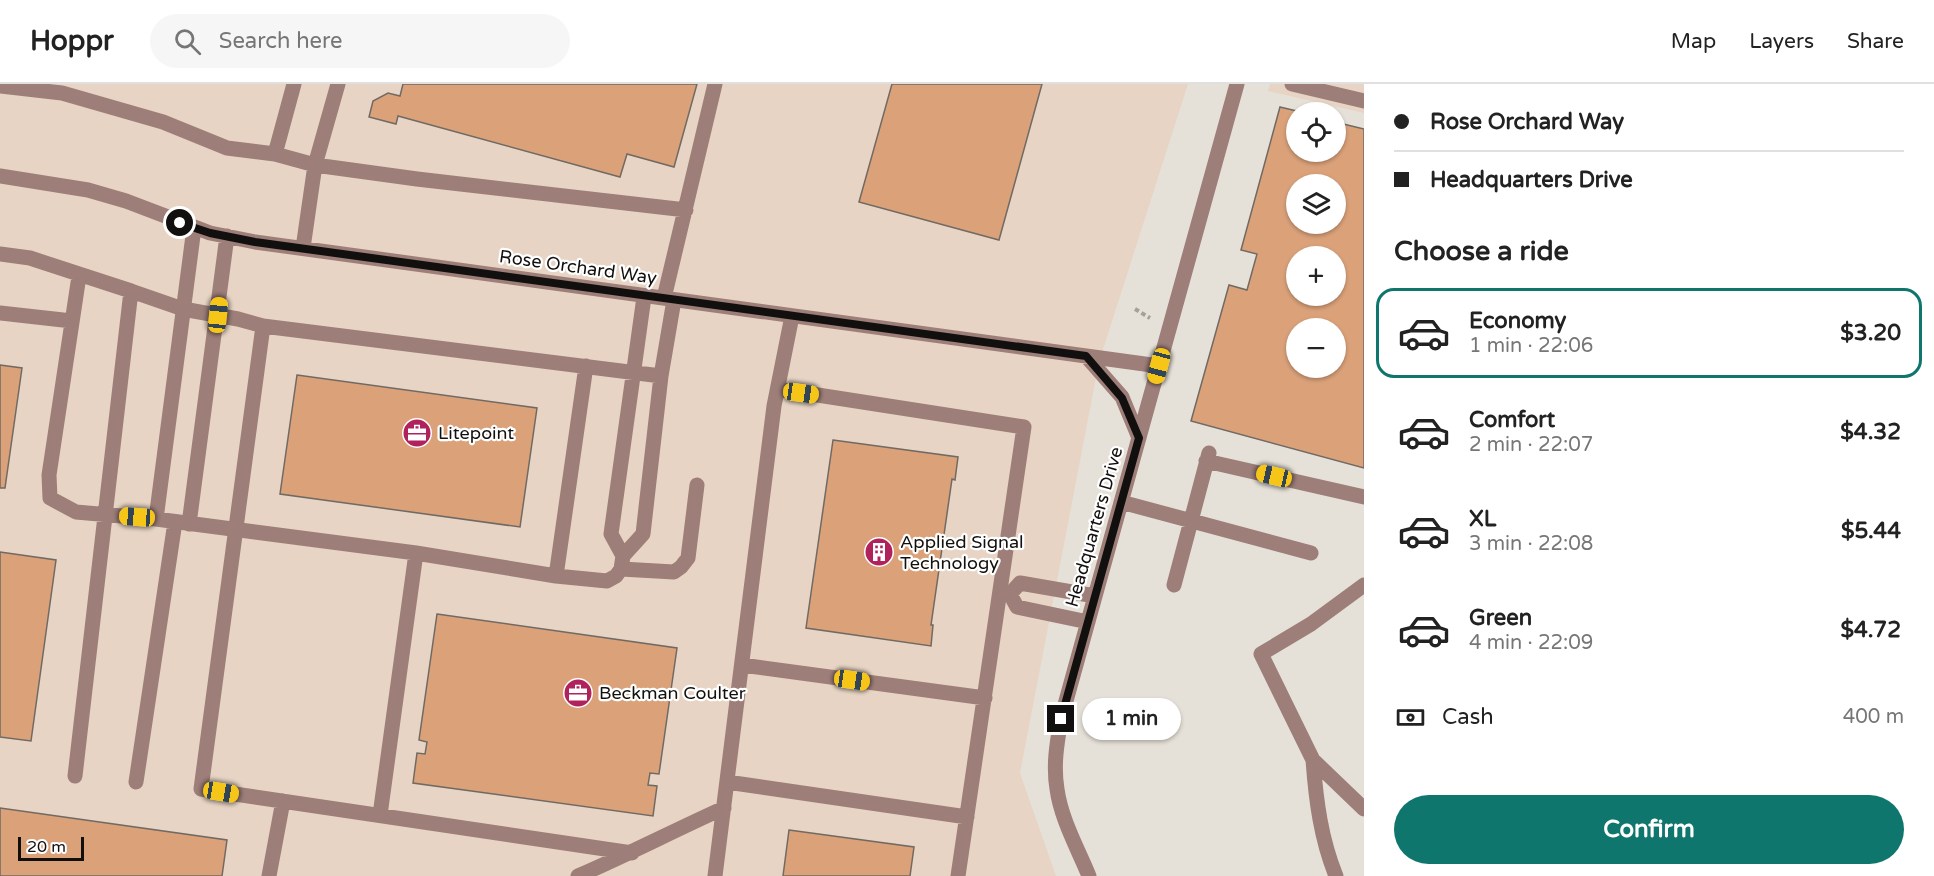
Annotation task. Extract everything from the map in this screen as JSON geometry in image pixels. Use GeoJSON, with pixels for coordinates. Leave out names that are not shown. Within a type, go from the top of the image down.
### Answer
{"type":"FeatureCollection","features":[{"type":"Feature","properties":{"kind":"street"},"geometry":{"type":"LineString","coordinates":[[275,154],[294,84]]}},
{"type":"Feature","properties":{"kind":"street"},"geometry":{"type":"LineString","coordinates":[[303,248],[315,165],[338,84]]}},
{"type":"Feature","properties":{"kind":"street"},"geometry":{"type":"LineString","coordinates":[[79,276],[49,475],[50,498],[76,512],[156,519],[416,553],[556,576],[607,581],[616,576],[622,562],[643,534],[669,299],[686,210],[715,84]]}},
{"type":"Feature","properties":{"kind":"street","name":"Headquarters Drive"},"geometry":{"type":"LineString","coordinates":[[1089,876],[1067,824],[1057,790],[1055,753],[1061,719],[1237,84]]}},
{"type":"Feature","properties":{"kind":"street"},"geometry":{"type":"LineString","coordinates":[[1292,84],[1364,101]]}},
{"type":"Feature","properties":{"kind":"street"},"geometry":{"type":"LineString","coordinates":[[0,85],[62,93],[164,122],[227,148],[275,154],[315,165],[686,210]]}},
{"type":"Feature","properties":{"kind":"street","name":"Rose Orchard Way"},"geometry":{"type":"LineString","coordinates":[[0,176],[88,190],[126,201],[194,228],[227,236],[644,297],[1159,366]]}},
{"type":"Feature","properties":{"kind":"street"},"geometry":{"type":"LineString","coordinates":[[156,519],[194,228]]}},
{"type":"Feature","properties":{"kind":"street"},"geometry":{"type":"LineString","coordinates":[[136,782],[218,315],[227,236]]}},
{"type":"Feature","properties":{"kind":"street"},"geometry":{"type":"LineString","coordinates":[[0,254],[30,258],[183,309],[263,326],[662,376]]}},
{"type":"Feature","properties":{"kind":"street"},"geometry":{"type":"LineString","coordinates":[[75,776],[131,291]]}},
{"type":"Feature","properties":{"kind":"street"},"geometry":{"type":"LineString","coordinates":[[622,562],[611,534],[644,297]]}},
{"type":"Feature","properties":{"kind":"street"},"geometry":{"type":"LineString","coordinates":[[0,313],[72,321]]}},
{"type":"Feature","properties":{"kind":"street"},"geometry":{"type":"LineString","coordinates":[[715,876],[774,406],[792,316]]}},
{"type":"Feature","properties":{"kind":"street"},"geometry":{"type":"LineString","coordinates":[[263,326],[201,789],[632,853]]}},
{"type":"Feature","properties":{"kind":"street"},"geometry":{"type":"LineString","coordinates":[[1086,356],[1122,398],[1139,438]]}},
{"type":"Feature","properties":{"kind":"street"},"geometry":{"type":"LineString","coordinates":[[556,576],[586,366]]}},
{"type":"Feature","properties":{"kind":"street"},"geometry":{"type":"LineString","coordinates":[[779,389],[1024,427],[1006,594],[984,698],[958,876]]}},
{"type":"Feature","properties":{"kind":"street"},"geometry":{"type":"LineString","coordinates":[[1174,585],[1208,457],[1364,497]]}},
{"type":"Feature","properties":{"kind":"street"},"geometry":{"type":"LineString","coordinates":[[622,562],[674,572],[681,567],[688,558],[697,485]]}},
{"type":"Feature","properties":{"kind":"street"},"geometry":{"type":"LineString","coordinates":[[1121,502],[1311,553]]}},
{"type":"Feature","properties":{"kind":"street"},"geometry":{"type":"LineString","coordinates":[[380,815],[416,553]]}},
{"type":"Feature","properties":{"kind":"street"},"geometry":{"type":"LineString","coordinates":[[1006,594],[1020,583],[1095,596]]}},
{"type":"Feature","properties":{"kind":"street"},"geometry":{"type":"LineString","coordinates":[[1336,876],[1327,854],[1320,820],[1313,760],[1261,654],[1311,624],[1364,585]]}},
{"type":"Feature","properties":{"kind":"street"},"geometry":{"type":"LineString","coordinates":[[1006,594],[1017,607],[1088,622]]}},
{"type":"Feature","properties":{"kind":"street"},"geometry":{"type":"LineString","coordinates":[[742,665],[984,698]]}},
{"type":"Feature","properties":{"kind":"street"},"geometry":{"type":"LineString","coordinates":[[1313,760],[1364,809]]}},
{"type":"Feature","properties":{"kind":"street"},"geometry":{"type":"LineString","coordinates":[[727,782],[967,817]]}},
{"type":"Feature","properties":{"kind":"street"},"geometry":{"type":"LineString","coordinates":[[269,876],[283,801]]}},
{"type":"Feature","properties":{"kind":"street"},"geometry":{"type":"LineString","coordinates":[[578,876],[632,853],[656,839],[724,808]]}},
{"type":"Feature","properties":{"kind":"path"},"geometry":{"type":"LineString","coordinates":[[1135,309],[1150,318]]}},
{"type":"Feature","properties":{"kind":"shaded area"},"geometry":{"type":"Polygon","coordinates":[[[0,84],[1188,84],[1099,362],[1020,773],[1056,876],[0,876],[0,84]]]}},
{"type":"Feature","properties":{"kind":"shaded area"},"geometry":{"type":"Polygon","coordinates":[[[1270,84],[1364,84],[1364,113],[1346,109],[1346,102],[1316,102],[1268,91],[1270,84]]]}},
{"type":"Feature","properties":{"kind":"building"},"geometry":{"type":"Polygon","coordinates":[[[403,84],[697,84],[674,167],[627,154],[620,177],[398,116],[396,124],[369,117],[373,101],[388,93],[400,96],[403,84]]]}},
{"type":"Feature","properties":{"kind":"building"},"geometry":{"type":"Polygon","coordinates":[[[892,84],[1042,84],[999,240],[859,202],[892,84]]]}},
{"type":"Feature","properties":{"kind":"building"},"geometry":{"type":"Polygon","coordinates":[[[1280,107],[1286,108],[1286,162],[1346,162],[1346,125],[1364,129],[1364,468],[1191,421],[1229,285],[1247,290],[1257,254],[1241,250],[1280,107]]]}},
{"type":"Feature","properties":{"kind":"building"},"geometry":{"type":"Polygon","coordinates":[[[0,365],[22,368],[5,488],[0,488],[0,365]]]}},
{"type":"Feature","properties":{"kind":"building"},"geometry":{"type":"Polygon","coordinates":[[[297,375],[537,408],[520,527],[280,494],[297,375]]]}},
{"type":"Feature","properties":{"kind":"building","name":"Applied Signal Technology"},"geometry":{"type":"Polygon","coordinates":[[[833,440],[958,457],[955,480],[952,479],[931,625],[933,625],[931,646],[806,628],[833,440]]]}},
{"type":"Feature","properties":{"kind":"building"},"geometry":{"type":"Polygon","coordinates":[[[0,552],[56,560],[31,741],[0,737],[0,552]]]}},
{"type":"Feature","properties":{"kind":"building"},"geometry":{"type":"Polygon","coordinates":[[[437,614],[677,648],[659,774],[650,773],[648,785],[657,786],[653,816],[413,783],[417,753],[425,754],[427,742],[419,740],[437,614]]]}},
{"type":"Feature","properties":{"kind":"building"},"geometry":{"type":"Polygon","coordinates":[[[0,808],[227,840],[222,876],[0,876],[0,808]]]}},
{"type":"Feature","properties":{"kind":"building"},"geometry":{"type":"Polygon","coordinates":[[[789,830],[914,847],[910,876],[783,876],[789,830]]]}},
{"type":"Feature","properties":{"kind":"place","name":"Litepoint"},"geometry":{"type":"Point","coordinates":[417,433]}},
{"type":"Feature","properties":{"kind":"place","name":"Applied Signal Technology"},"geometry":{"type":"Point","coordinates":[879,552]}},
{"type":"Feature","properties":{"kind":"place","name":"Beckman Coulter"},"geometry":{"type":"Point","coordinates":[578,693]}},
{"type":"Feature","properties":{"kind":"route"},"geometry":{"type":"LineString","coordinates":[[180,223],[210,233],[255,242],[1086,356],[1122,398],[1139,438],[1061,719]]}}]}
